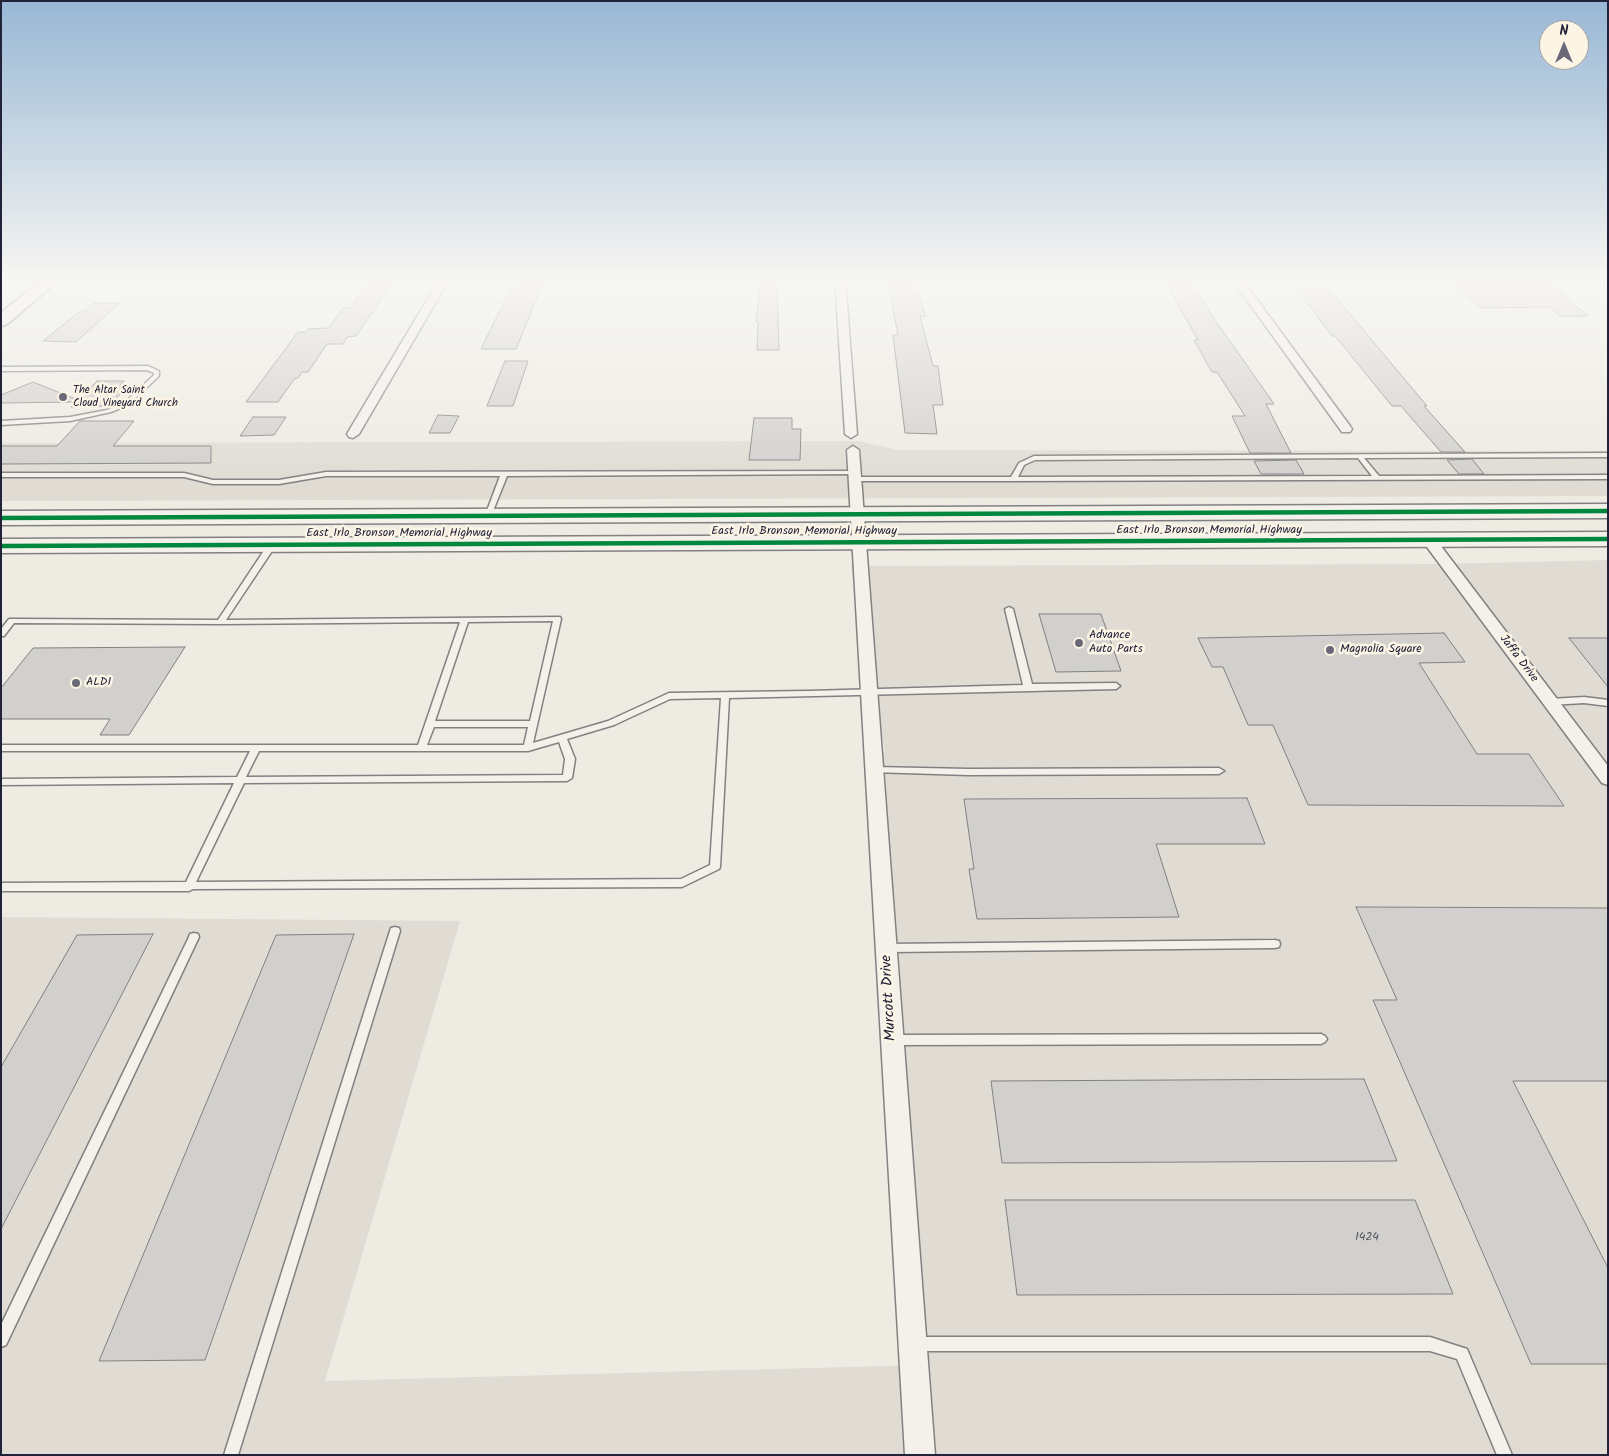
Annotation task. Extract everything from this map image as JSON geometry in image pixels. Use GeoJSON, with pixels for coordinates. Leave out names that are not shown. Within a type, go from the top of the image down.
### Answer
{"type":"FeatureCollection","features":[{"type":"Feature","properties":{"kind":"highway","name":"East Irlo Bronson Memorial Highway"},"geometry":{"type":"LineString","coordinates":[[1,518],[1608,511]]}},
{"type":"Feature","properties":{"kind":"highway"},"geometry":{"type":"LineString","coordinates":[[1429,540],[1444,527],[1464,520],[1608,520]]}},
{"type":"Feature","properties":{"kind":"highway"},"geometry":{"type":"LineString","coordinates":[[1562,539],[1575,528],[1608,528]]}},
{"type":"Feature","properties":{"kind":"highway","name":"East Irlo Bronson Memorial Highway"},"geometry":{"type":"LineString","coordinates":[[1,546],[1608,539]]}},
{"type":"Feature","properties":{"kind":"street"},"geometry":{"type":"LineString","coordinates":[[353,434],[405,346]]}},
{"type":"Feature","properties":{"kind":"street"},"geometry":{"type":"LineString","coordinates":[[845,346],[851,434]]}},
{"type":"Feature","properties":{"kind":"street"},"geometry":{"type":"LineString","coordinates":[[1285,346],[1346,429]]}},
{"type":"Feature","properties":{"kind":"street","name":"Murcott Drive"},"geometry":{"type":"LineString","coordinates":[[852,450],[870,692],[920,1455]]}},
{"type":"Feature","properties":{"kind":"street","name":"Jaffa Drive"},"geometry":{"type":"LineString","coordinates":[[1429,540],[1608,779]]}},
{"type":"Feature","properties":{"kind":"lane"},"geometry":{"type":"LineString","coordinates":[[1,370],[136,368],[154,369],[158,372],[158,375],[126,404],[109,411],[70,419],[1,422]]}},
{"type":"Feature","properties":{"kind":"lane"},"geometry":{"type":"LineString","coordinates":[[1012,479],[1021,464],[1034,458],[1608,455]]}},
{"type":"Feature","properties":{"kind":"lane"},"geometry":{"type":"LineString","coordinates":[[1360,457],[1377,478]]}},
{"type":"Feature","properties":{"kind":"lane"},"geometry":{"type":"LineString","coordinates":[[1,475],[184,475],[213,482],[278,482],[326,474],[854,476],[1012,479],[1608,477]]}},
{"type":"Feature","properties":{"kind":"lane"},"geometry":{"type":"LineString","coordinates":[[488,516],[504,475]]}},
{"type":"Feature","properties":{"kind":"lane"},"geometry":{"type":"LineString","coordinates":[[220,622],[272,545]]}},
{"type":"Feature","properties":{"kind":"lane"},"geometry":{"type":"LineString","coordinates":[[1009,609],[1028,687]]}},
{"type":"Feature","properties":{"kind":"lane"},"geometry":{"type":"LineString","coordinates":[[1,634],[12,621],[220,622],[557,619],[528,748]]}},
{"type":"Feature","properties":{"kind":"lane"},"geometry":{"type":"LineString","coordinates":[[422,748],[465,620]]}},
{"type":"Feature","properties":{"kind":"lane"},"geometry":{"type":"LineString","coordinates":[[1,748],[528,748],[611,723],[669,696],[1116,686]]}},
{"type":"Feature","properties":{"kind":"lane"},"geometry":{"type":"LineString","coordinates":[[1,888],[682,883],[715,867],[725,695]]}},
{"type":"Feature","properties":{"kind":"lane"},"geometry":{"type":"LineString","coordinates":[[1550,702],[1584,700],[1608,703]]}},
{"type":"Feature","properties":{"kind":"lane"},"geometry":{"type":"LineString","coordinates":[[430,724],[533,724]]}},
{"type":"Feature","properties":{"kind":"lane"},"geometry":{"type":"LineString","coordinates":[[1,782],[568,778],[570,759],[562,738]]}},
{"type":"Feature","properties":{"kind":"lane"},"geometry":{"type":"LineString","coordinates":[[189,887],[256,748]]}},
{"type":"Feature","properties":{"kind":"lane"},"geometry":{"type":"LineString","coordinates":[[875,770],[1219,772]]}},
{"type":"Feature","properties":{"kind":"lane"},"geometry":{"type":"LineString","coordinates":[[232,1455],[395,930]]}},
{"type":"Feature","properties":{"kind":"lane"},"geometry":{"type":"LineString","coordinates":[[1,1340],[194,937]]}},
{"type":"Feature","properties":{"kind":"lane"},"geometry":{"type":"LineString","coordinates":[[887,948],[1275,944]]}},
{"type":"Feature","properties":{"kind":"lane"},"geometry":{"type":"LineString","coordinates":[[892,1040],[1321,1039]]}},
{"type":"Feature","properties":{"kind":"lane"},"geometry":{"type":"LineString","coordinates":[[913,1344],[1430,1344],[1462,1354],[1505,1455]]}},
{"type":"Feature","properties":{"kind":"shaded area"},"geometry":{"type":"Polygon","coordinates":[[[858,441],[898,450],[1608,451],[1608,496],[1,501],[1,443],[858,441]]]}},
{"type":"Feature","properties":{"kind":"shaded area"},"geometry":{"type":"Polygon","coordinates":[[[1608,560],[1608,1455],[1,1455],[1,917],[460,921],[325,1381],[924,1365],[880,756],[885,752],[851,566],[1442,564],[1608,560]]]}},
{"type":"Feature","properties":{"kind":"building"},"geometry":{"type":"Polygon","coordinates":[[[288,346],[326,346],[308,372],[302,372],[298,378],[295,378],[278,402],[246,402],[288,346]]]}},
{"type":"Feature","properties":{"kind":"building"},"geometry":{"type":"Polygon","coordinates":[[[483,346],[517,346],[516,349],[481,349],[483,346]]]}},
{"type":"Feature","properties":{"kind":"building"},"geometry":{"type":"Polygon","coordinates":[[[757,346],[779,346],[779,350],[757,350],[757,346]]]}},
{"type":"Feature","properties":{"kind":"building"},"geometry":{"type":"Polygon","coordinates":[[[894,346],[928,346],[933,366],[938,366],[943,405],[933,405],[937,434],[905,433],[894,346]]]}},
{"type":"Feature","properties":{"kind":"building"},"geometry":{"type":"Polygon","coordinates":[[[1197,346],[1233,346],[1274,404],[1266,404],[1291,453],[1250,453],[1232,416],[1245,416],[1217,372],[1212,372],[1197,346]]]}},
{"type":"Feature","properties":{"kind":"building"},"geometry":{"type":"Polygon","coordinates":[[[1343,346],[1377,346],[1427,406],[1424,406],[1465,452],[1441,452],[1401,406],[1392,406],[1343,346]]]}},
{"type":"Feature","properties":{"kind":"building"},"geometry":{"type":"Polygon","coordinates":[[[505,361],[528,361],[513,406],[487,406],[505,361]]]}},
{"type":"Feature","properties":{"kind":"building"},"geometry":{"type":"Polygon","coordinates":[[[97,381],[124,381],[118,388],[126,388],[109,406],[71,407],[76,402],[1,403],[1,395],[33,382],[78,400],[97,381]]]}},
{"type":"Feature","properties":{"kind":"building"},"geometry":{"type":"Polygon","coordinates":[[[438,415],[459,416],[450,433],[429,433],[438,415]]]}},
{"type":"Feature","properties":{"kind":"building"},"geometry":{"type":"Polygon","coordinates":[[[253,417],[286,417],[274,435],[240,436],[253,417]]]}},
{"type":"Feature","properties":{"kind":"building"},"geometry":{"type":"Polygon","coordinates":[[[754,418],[792,418],[792,429],[801,429],[800,460],[749,460],[754,418]]]}},
{"type":"Feature","properties":{"kind":"building"},"geometry":{"type":"Polygon","coordinates":[[[80,421],[134,421],[113,446],[211,446],[211,463],[1,464],[1,446],[57,446],[80,421]]]}},
{"type":"Feature","properties":{"kind":"building"},"geometry":{"type":"Polygon","coordinates":[[[1472,459],[1484,474],[1459,474],[1447,460],[1472,459]]]}},
{"type":"Feature","properties":{"kind":"building"},"geometry":{"type":"Polygon","coordinates":[[[1296,460],[1304,474],[1261,474],[1254,461],[1296,460]]]}},
{"type":"Feature","properties":{"kind":"building","name":"Advance Auto Parts"},"geometry":{"type":"Polygon","coordinates":[[[1039,614],[1101,614],[1121,671],[1056,672],[1039,614]]]}},
{"type":"Feature","properties":{"kind":"building"},"geometry":{"type":"Polygon","coordinates":[[[1444,633],[1465,662],[1419,663],[1477,754],[1529,754],[1564,806],[1308,805],[1273,725],[1248,725],[1223,667],[1212,667],[1198,638],[1444,633]]]}},
{"type":"Feature","properties":{"kind":"building"},"geometry":{"type":"Polygon","coordinates":[[[1569,638],[1608,638],[1608,687],[1569,638]]]}},
{"type":"Feature","properties":{"kind":"building"},"geometry":{"type":"Polygon","coordinates":[[[185,647],[129,735],[100,735],[110,719],[1,719],[1,688],[33,648],[185,647]]]}},
{"type":"Feature","properties":{"kind":"building"},"geometry":{"type":"Polygon","coordinates":[[[1247,798],[1265,844],[1156,844],[1179,917],[977,919],[969,869],[974,869],[964,799],[1247,798]]]}},
{"type":"Feature","properties":{"kind":"building"},"geometry":{"type":"Polygon","coordinates":[[[1356,907],[1608,908],[1608,1081],[1513,1081],[1608,1268],[1608,1364],[1531,1364],[1373,1000],[1397,1000],[1356,907]]]}},
{"type":"Feature","properties":{"kind":"building"},"geometry":{"type":"Polygon","coordinates":[[[153,934],[1,1229],[1,1067],[77,935],[153,934]]]}},
{"type":"Feature","properties":{"kind":"building"},"geometry":{"type":"Polygon","coordinates":[[[354,934],[205,1360],[99,1361],[276,935],[354,934]]]}},
{"type":"Feature","properties":{"kind":"building"},"geometry":{"type":"Polygon","coordinates":[[[1364,1079],[1397,1161],[1002,1163],[991,1081],[1364,1079]]]}},
{"type":"Feature","properties":{"kind":"building"},"geometry":{"type":"Polygon","coordinates":[[[1005,1200],[1415,1200],[1453,1294],[1017,1295],[1005,1200]]]}},
{"type":"Feature","properties":{"kind":"cycle path"},"geometry":{"type":"LineString","coordinates":[[1,518],[1608,511]]}},
{"type":"Feature","properties":{"kind":"cycle path"},"geometry":{"type":"LineString","coordinates":[[1,546],[1608,539]]}},
{"type":"Feature","properties":{"kind":"place","name":"The Altar Saint Cloud Vineyard Church"},"geometry":{"type":"Point","coordinates":[63,397]}},
{"type":"Feature","properties":{"kind":"place","name":"Advance Auto Parts"},"geometry":{"type":"Point","coordinates":[1079,643]}},
{"type":"Feature","properties":{"kind":"place","name":"Magnolia Square"},"geometry":{"type":"Point","coordinates":[1330,650]}},
{"type":"Feature","properties":{"kind":"place","name":"ALDI"},"geometry":{"type":"Point","coordinates":[76,683]}}]}
